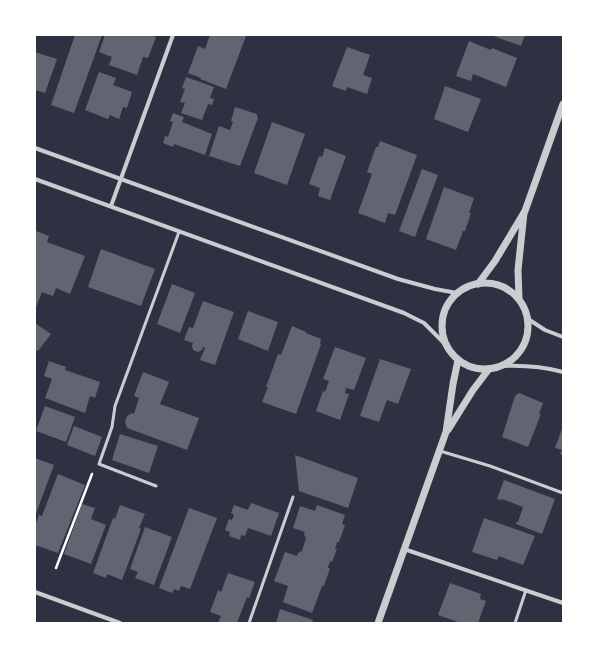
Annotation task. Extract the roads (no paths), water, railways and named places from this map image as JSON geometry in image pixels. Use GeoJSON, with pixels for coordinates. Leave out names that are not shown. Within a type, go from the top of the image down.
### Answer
{"type":"FeatureCollection","features":[{"type":"Feature","properties":{"kind":"street"},"geometry":{"type":"LineString","coordinates":[[110,206],[173,35]]}},
{"type":"Feature","properties":{"kind":"street"},"geometry":{"type":"LineString","coordinates":[[478,284],[525,211],[563,104]]}},
{"type":"Feature","properties":{"kind":"street"},"geometry":{"type":"LineString","coordinates":[[35,148],[398,279],[457,293]]}},
{"type":"Feature","properties":{"kind":"street"},"geometry":{"type":"LineString","coordinates":[[35,179],[404,313],[424,323],[446,345],[458,360],[478,369],[489,369],[501,366],[530,365],[563,372]]}},
{"type":"Feature","properties":{"kind":"street"},"geometry":{"type":"LineString","coordinates":[[519,299],[518,270],[525,211]]}},
{"type":"Feature","properties":{"kind":"street"},"geometry":{"type":"LineString","coordinates":[[446,345],[442,331],[443,317],[448,304],[457,293],[467,287],[478,284],[489,283],[500,286],[511,291],[519,299],[525,308],[528,319],[528,333],[523,347],[514,359],[501,366]]}},
{"type":"Feature","properties":{"kind":"street"},"geometry":{"type":"LineString","coordinates":[[528,319],[545,330],[563,337]]}},
{"type":"Feature","properties":{"kind":"street"},"geometry":{"type":"LineString","coordinates":[[378,623],[446,432],[458,360]]}},
{"type":"Feature","properties":{"kind":"street"},"geometry":{"type":"LineString","coordinates":[[446,432],[473,390],[489,369]]}},
{"type":"Feature","properties":{"kind":"street"},"geometry":{"type":"LineString","coordinates":[[404,549],[563,603]]}},
{"type":"Feature","properties":{"kind":"street"},"geometry":{"type":"LineString","coordinates":[[35,592],[120,623]]}},
{"type":"Feature","properties":{"kind":"lane"},"geometry":{"type":"LineString","coordinates":[[156,486],[99,464],[112,427],[115,406],[179,232]]}},
{"type":"Feature","properties":{"kind":"lane"},"geometry":{"type":"LineString","coordinates":[[440,451],[490,466],[563,493]]}},
{"type":"Feature","properties":{"kind":"lane"},"geometry":{"type":"LineString","coordinates":[[249,623],[293,497]]}},
{"type":"Feature","properties":{"kind":"lane"},"geometry":{"type":"LineString","coordinates":[[515,623],[526,590]]}}]}
